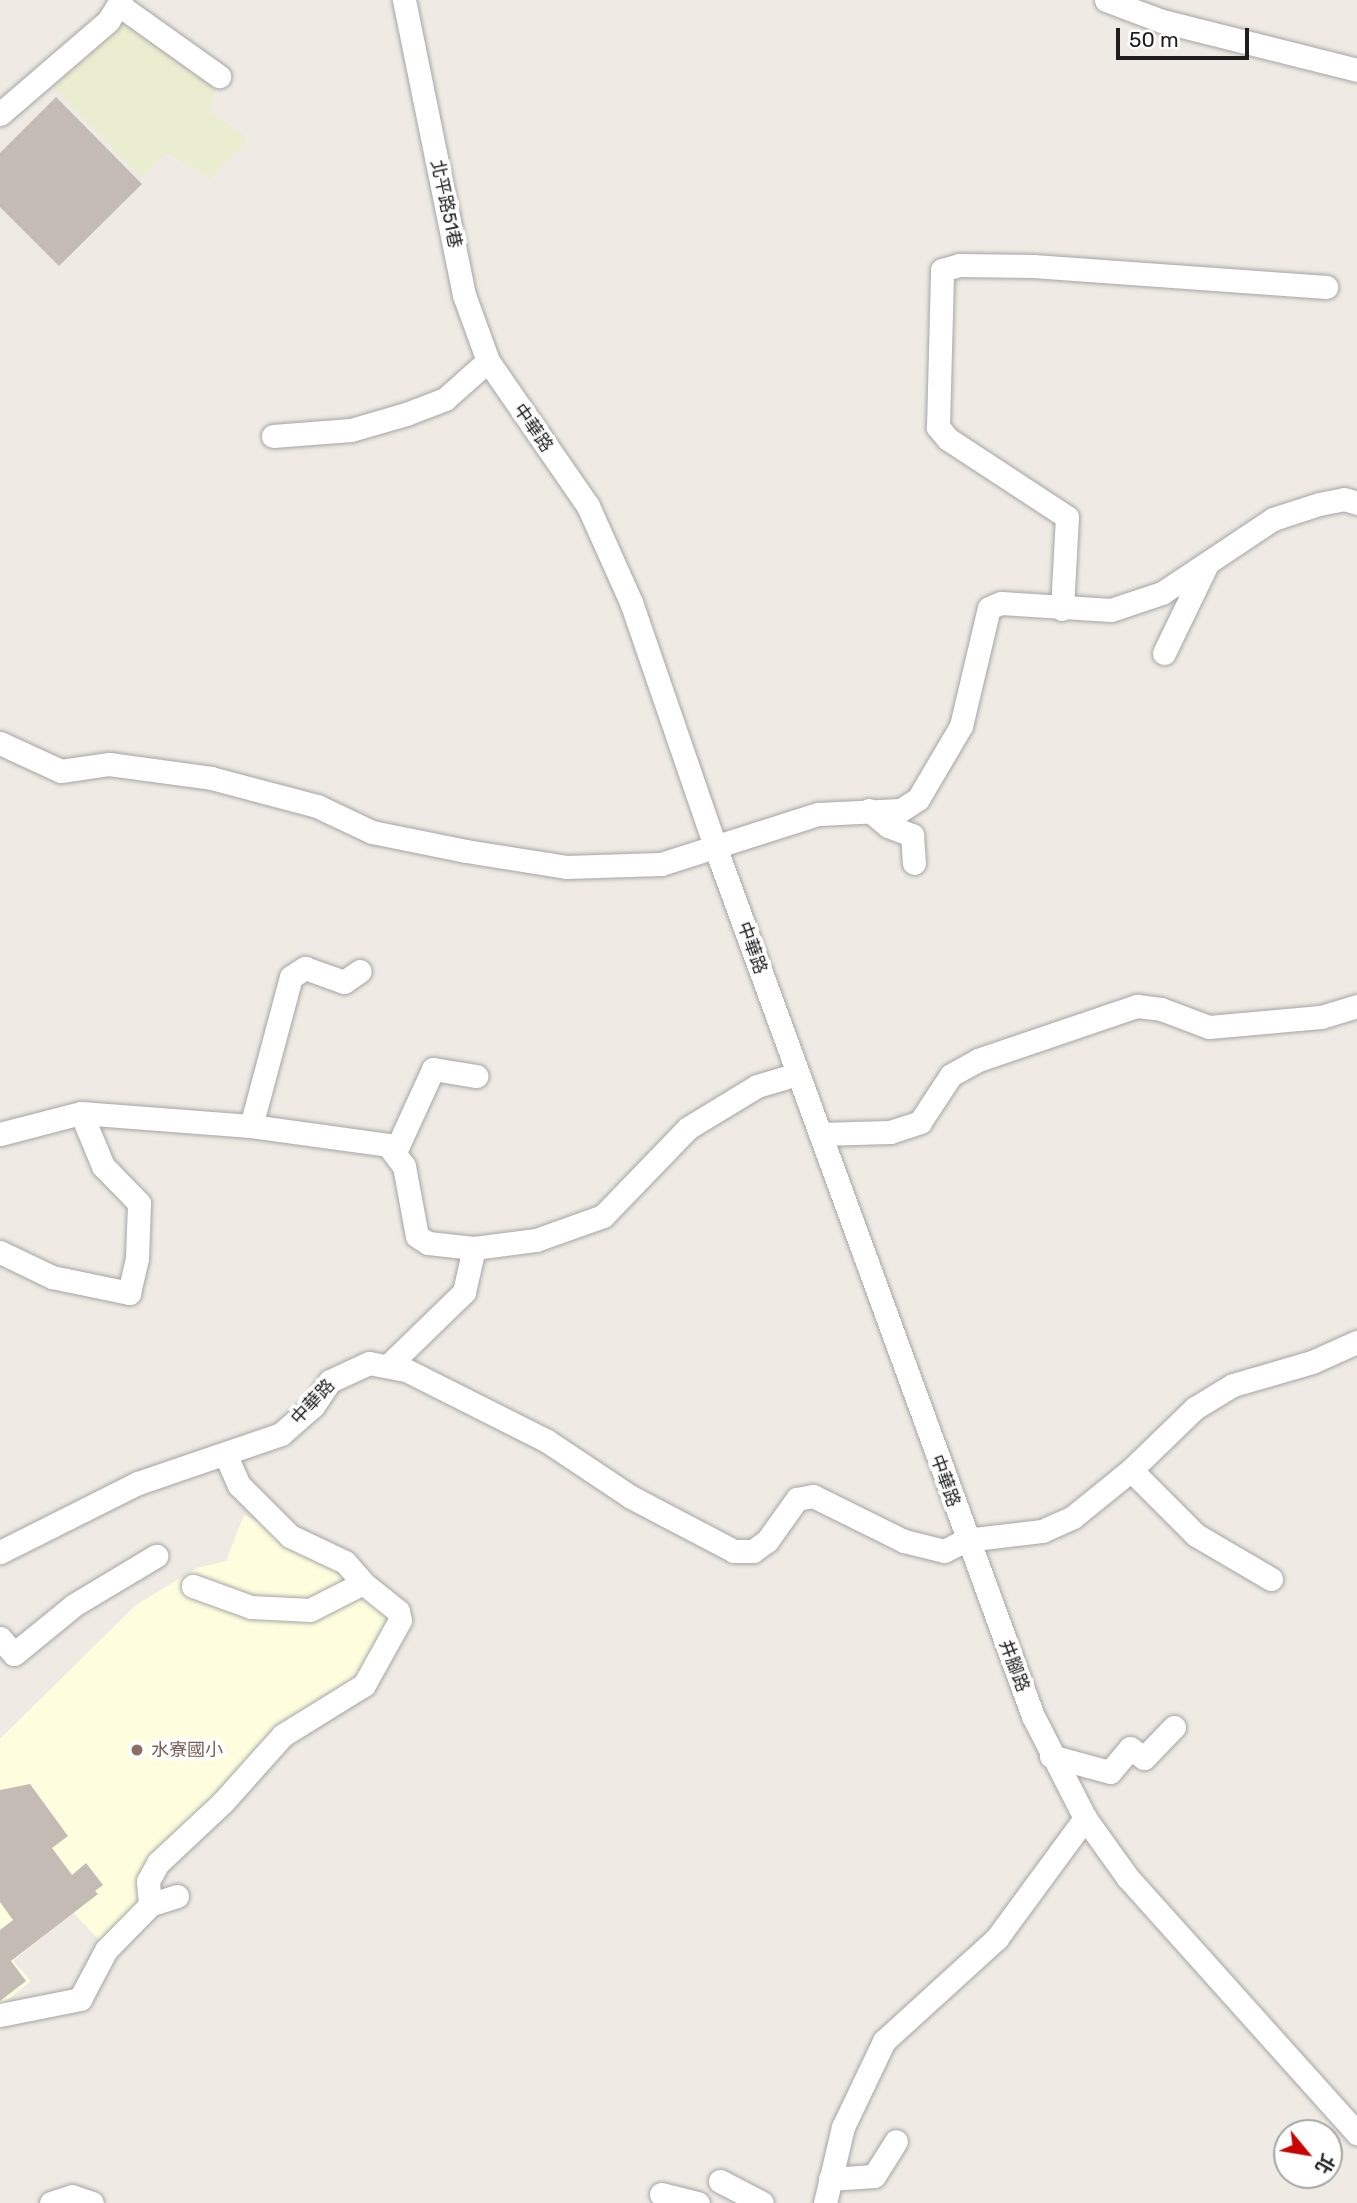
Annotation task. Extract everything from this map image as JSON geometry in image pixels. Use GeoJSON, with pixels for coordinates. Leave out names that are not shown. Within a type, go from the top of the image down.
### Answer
{"type":"FeatureCollection","features":[{"type":"Feature","properties":{"kind":"street","name":"北平路51巷"},"geometry":{"type":"LineString","coordinates":[[404,0],[464,295],[488,361],[512,398]]}},
{"type":"Feature","properties":{"kind":"street"},"geometry":{"type":"LineString","coordinates":[[1106,0],[1162,21],[1357,70]]}},
{"type":"Feature","properties":{"kind":"street"},"geometry":{"type":"LineString","coordinates":[[0,114],[108,21],[120,3],[219,76]]}},
{"type":"Feature","properties":{"kind":"street"},"geometry":{"type":"LineString","coordinates":[[1062,609],[1067,517],[948,439],[938,427],[942,270],[959,265],[1033,266],[1326,287]]}},
{"type":"Feature","properties":{"kind":"street"},"geometry":{"type":"LineString","coordinates":[[274,436],[351,430],[406,414],[445,399],[488,361]]}},
{"type":"Feature","properties":{"kind":"street","name":"中華路"},"geometry":{"type":"LineString","coordinates":[[0,1552],[138,1483],[226,1456],[281,1434],[313,1406],[330,1381],[350,1369],[369,1363],[389,1365],[547,1441],[631,1497],[734,1551],[753,1551],[767,1541],[797,1499],[813,1496],[924,1548],[944,1551],[966,1540],[716,849],[631,601],[593,518],[512,398]]}},
{"type":"Feature","properties":{"kind":"street"},"geometry":{"type":"LineString","coordinates":[[0,743],[61,771],[109,764],[211,778],[317,806],[372,832],[566,867],[661,864],[716,849],[818,814],[901,810],[918,799],[961,726],[989,608],[1001,603],[1062,609],[1111,610],[1162,593],[1273,519],[1344,499],[1357,503]]}},
{"type":"Feature","properties":{"kind":"street"},"geometry":{"type":"LineString","coordinates":[[1164,653],[1207,564]]}},
{"type":"Feature","properties":{"kind":"street"},"geometry":{"type":"LineString","coordinates":[[870,810],[888,826],[912,835],[914,863]]}},
{"type":"Feature","properties":{"kind":"street"},"geometry":{"type":"LineString","coordinates":[[251,1126],[291,977],[305,968],[344,982],[360,971]]}},
{"type":"Feature","properties":{"kind":"street"},"geometry":{"type":"LineString","coordinates":[[820,1134],[890,1132],[920,1122],[951,1075],[978,1060],[1137,1006],[1161,1009],[1209,1027],[1321,1017],[1357,1006]]}},
{"type":"Feature","properties":{"kind":"street"},"geometry":{"type":"LineString","coordinates":[[396,1150],[433,1069],[476,1076]]}},
{"type":"Feature","properties":{"kind":"street"},"geometry":{"type":"LineString","coordinates":[[396,1150],[404,1166],[417,1236],[428,1243],[474,1248],[536,1240],[603,1216],[688,1128],[757,1086],[797,1074]]}},
{"type":"Feature","properties":{"kind":"street"},"geometry":{"type":"LineString","coordinates":[[0,1252],[52,1277],[129,1293],[137,1258],[139,1203],[103,1166],[81,1113]]}},
{"type":"Feature","properties":{"kind":"street"},"geometry":{"type":"LineString","coordinates":[[0,1134],[81,1113],[251,1126],[396,1150]]}},
{"type":"Feature","properties":{"kind":"street"},"geometry":{"type":"LineString","coordinates":[[389,1365],[464,1292],[474,1248]]}},
{"type":"Feature","properties":{"kind":"street"},"geometry":{"type":"LineString","coordinates":[[966,1540],[1042,1531],[1073,1517],[1131,1470],[1195,1408],[1233,1385],[1312,1362],[1357,1342]]}},
{"type":"Feature","properties":{"kind":"street"},"geometry":{"type":"LineString","coordinates":[[150,1905],[148,1881],[158,1863],[223,1802],[283,1735],[364,1685],[400,1620],[398,1611],[363,1583],[345,1562],[290,1536],[239,1485],[226,1456]]}},
{"type":"Feature","properties":{"kind":"street"},"geometry":{"type":"LineString","coordinates":[[1131,1470],[1196,1535],[1271,1578]]}},
{"type":"Feature","properties":{"kind":"street","name":"井腳路"},"geometry":{"type":"LineString","coordinates":[[966,1540],[1051,1756],[1085,1818],[1128,1878],[1357,2133]]}},
{"type":"Feature","properties":{"kind":"street"},"geometry":{"type":"LineString","coordinates":[[0,1638],[14,1654],[74,1605],[156,1556]]}},
{"type":"Feature","properties":{"kind":"street"},"geometry":{"type":"LineString","coordinates":[[193,1586],[251,1607],[310,1611],[363,1583]]}},
{"type":"Feature","properties":{"kind":"street"},"geometry":{"type":"LineString","coordinates":[[1051,1756],[1110,1772],[1130,1748],[1144,1758],[1174,1727]]}},
{"type":"Feature","properties":{"kind":"street"},"geometry":{"type":"LineString","coordinates":[[825,2203],[843,2127],[884,2041],[996,1938],[1085,1818]]}},
{"type":"Feature","properties":{"kind":"street"},"geometry":{"type":"LineString","coordinates":[[0,2015],[80,1999],[106,1950],[150,1905],[177,1896]]}},
{"type":"Feature","properties":{"kind":"street"},"geometry":{"type":"LineString","coordinates":[[830,2179],[874,2176],[896,2141]]}},
{"type":"Feature","properties":{"kind":"street"},"geometry":{"type":"LineString","coordinates":[[720,2181],[757,2202]]}},
{"type":"Feature","properties":{"kind":"street"},"geometry":{"type":"LineString","coordinates":[[661,2194],[698,2203]]}},
{"type":"Feature","properties":{"kind":"street"},"geometry":{"type":"LineString","coordinates":[[52,2203],[72,2196],[92,2203]]}},
{"type":"Feature","properties":{"kind":"shaded area"},"geometry":{"type":"Polygon","coordinates":[[[130,17],[216,83],[209,111],[249,139],[211,179],[167,153],[141,178],[53,87],[130,17]]]}},
{"type":"Feature","properties":{"kind":"shaded area","name":"水寮國小"},"geometry":{"type":"Polygon","coordinates":[[[244,1515],[373,1575],[413,1624],[370,1697],[349,1702],[261,1761],[226,1816],[162,1866],[158,1890],[102,1943],[73,1912],[13,1961],[31,1981],[0,2006],[0,1739],[136,1605],[197,1568],[226,1561],[244,1515]]]}},
{"type":"Feature","properties":{"kind":"building"},"geometry":{"type":"Polygon","coordinates":[[[56,97],[142,184],[59,266],[0,207],[0,153],[56,97]]]}},
{"type":"Feature","properties":{"kind":"building"},"geometry":{"type":"Polygon","coordinates":[[[30,1784],[68,1836],[52,1848],[72,1875],[86,1863],[103,1885],[95,1891],[98,1894],[11,1961],[26,1981],[0,2001],[0,1930],[13,1920],[0,1902],[0,1790],[30,1784]]]}},
{"type":"Feature","properties":{"kind":"place","name":"水寮國小"},"geometry":{"type":"Point","coordinates":[137,1750]}}]}
